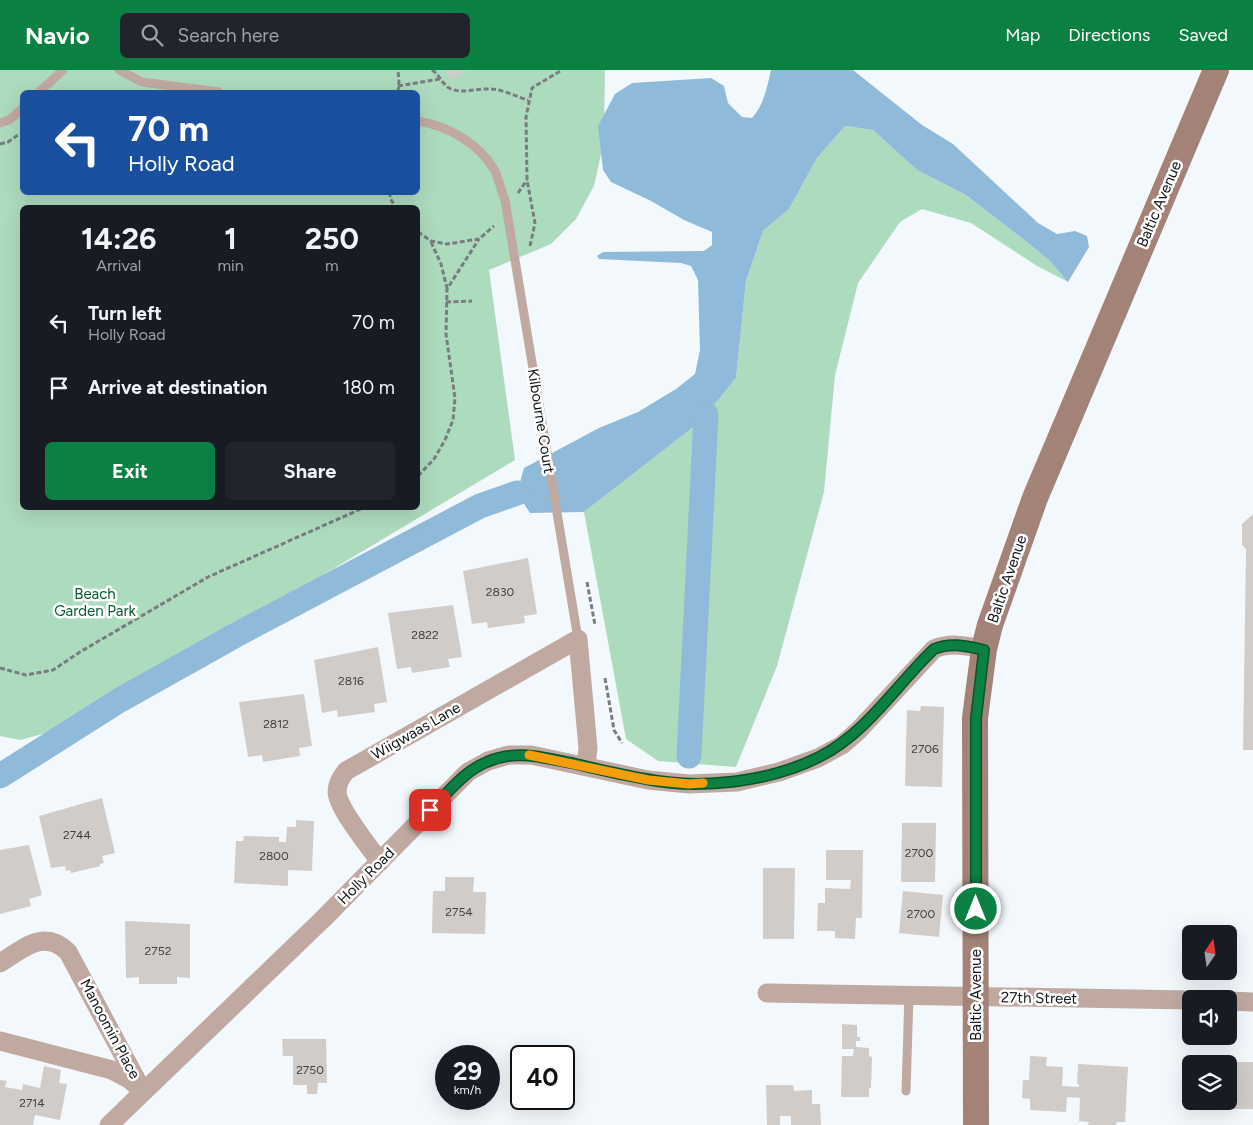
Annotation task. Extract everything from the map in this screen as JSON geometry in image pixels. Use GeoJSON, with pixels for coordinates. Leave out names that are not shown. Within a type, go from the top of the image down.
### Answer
{"type":"FeatureCollection","features":[{"type":"Feature","properties":{"kind":"street","name":"Baltic Avenue"},"geometry":{"type":"LineString","coordinates":[[976,1125],[976,718],[984,650],[990,625],[1035,498],[1216,70]]}},
{"type":"Feature","properties":{"kind":"street","name":"Kilbourne Court"},"geometry":{"type":"LineString","coordinates":[[578,639],[588,748],[586,766]]}},
{"type":"Feature","properties":{"kind":"street","name":"Wiigwaas Lane"},"geometry":{"type":"LineString","coordinates":[[380,862],[339,802],[337,790],[340,778],[346,771],[578,639]]}},
{"type":"Feature","properties":{"kind":"street","name":"Holly Road"},"geometry":{"type":"LineString","coordinates":[[109,1125],[380,862],[468,772],[488,761],[509,755],[531,755],[648,780],[689,784],[737,782],[778,772],[818,758],[842,745],[858,731],[934,649],[956,644],[984,650]]}},
{"type":"Feature","properties":{"kind":"street","name":"Manoomin Place"},"geometry":{"type":"LineString","coordinates":[[0,963],[35,942],[50,940],[61,945],[68,952],[143,1092]]}},
{"type":"Feature","properties":{"kind":"street","name":"27th Street"},"geometry":{"type":"LineString","coordinates":[[767,993],[1182,1000]]}},
{"type":"Feature","properties":{"kind":"street"},"geometry":{"type":"LineString","coordinates":[[1237,1001],[1253,1002]]}},
{"type":"Feature","properties":{"kind":"street","name":"Manoomin Place"},"geometry":{"type":"LineString","coordinates":[[0,1041],[112,1070],[129,1079],[143,1092]]}},
{"type":"Feature","properties":{"kind":"lane"},"geometry":{"type":"LineString","coordinates":[[41,90],[63,70]]}},
{"type":"Feature","properties":{"kind":"lane"},"geometry":{"type":"LineString","coordinates":[[119,70],[142,82],[204,90]]}},
{"type":"Feature","properties":{"kind":"lane"},"geometry":{"type":"LineString","coordinates":[[0,122],[9,120],[20,111]]}},
{"type":"Feature","properties":{"kind":"lane","name":"Kilbourne Court"},"geometry":{"type":"LineString","coordinates":[[420,121],[454,133],[476,147],[495,171],[506,210],[578,639]]}},
{"type":"Feature","properties":{"kind":"lane"},"geometry":{"type":"LineString","coordinates":[[906,1091],[908,995]]}},
{"type":"Feature","properties":{"kind":"path"},"geometry":{"type":"LineString","coordinates":[[398,70],[398,90]]}},
{"type":"Feature","properties":{"kind":"path"},"geometry":{"type":"LineString","coordinates":[[432,70],[451,89],[462,92],[491,89],[528,100]]}},
{"type":"Feature","properties":{"kind":"path"},"geometry":{"type":"LineString","coordinates":[[529,248],[535,223],[527,180],[526,117],[528,100],[532,88],[562,70]]}},
{"type":"Feature","properties":{"kind":"path"},"geometry":{"type":"LineString","coordinates":[[398,86],[440,79]]}},
{"type":"Feature","properties":{"kind":"path"},"geometry":{"type":"LineString","coordinates":[[0,144],[8,142],[20,133]]}},
{"type":"Feature","properties":{"kind":"path"},"geometry":{"type":"LineString","coordinates":[[447,289],[479,239],[494,227],[527,180]]}},
{"type":"Feature","properties":{"kind":"path"},"geometry":{"type":"LineString","coordinates":[[420,233],[431,241],[447,244],[479,239]]}},
{"type":"Feature","properties":{"kind":"path"},"geometry":{"type":"LineString","coordinates":[[420,474],[434,459],[445,440],[453,420],[456,398],[446,334],[447,289],[441,264],[431,241]]}},
{"type":"Feature","properties":{"kind":"path"},"geometry":{"type":"LineString","coordinates":[[446,302],[472,301]]}},
{"type":"Feature","properties":{"kind":"path"},"geometry":{"type":"LineString","coordinates":[[0,668],[26,675],[53,670],[80,652],[208,577],[358,510]]}},
{"type":"Feature","properties":{"kind":"path"},"geometry":{"type":"LineString","coordinates":[[614,730],[622,744]]}},
{"type":"Feature","properties":{"kind":"green space","name":"Beach Garden Park"},"geometry":{"type":"Polygon","coordinates":[[[0,70],[605,70],[604,141],[594,186],[576,219],[551,244],[489,270],[515,460],[69,727],[20,740],[0,736],[0,70]]]}},
{"type":"Feature","properties":{"kind":"green space"},"geometry":{"type":"Polygon","coordinates":[[[845,126],[873,130],[917,170],[966,195],[1049,260],[1068,282],[1037,266],[971,223],[922,209],[900,222],[858,283],[835,375],[824,492],[777,666],[736,767],[658,761],[626,739],[584,512],[700,422],[736,378],[746,281],[763,231],[789,209],[817,158],[845,126]]]}},
{"type":"Feature","properties":{"kind":"water"},"geometry":{"type":"Polygon","coordinates":[[[771,70],[853,70],[922,125],[953,144],[1038,223],[1057,234],[1075,231],[1087,236],[1089,247],[1068,282],[1049,260],[966,195],[917,170],[873,130],[845,126],[817,158],[789,209],[763,231],[746,281],[736,378],[700,422],[584,512],[530,513],[517,493],[524,468],[599,428],[638,412],[676,389],[695,374],[700,350],[698,280],[691,266],[681,263],[599,259],[597,256],[603,252],[704,251],[712,245],[712,232],[684,220],[651,201],[611,182],[603,170],[598,126],[615,94],[632,83],[711,78],[724,86],[728,103],[742,117],[752,118],[762,102],[771,70]]]}},
{"type":"Feature","properties":{"kind":"building"},"geometry":{"type":"Polygon","coordinates":[[[445,70],[467,70],[451,80],[445,70]]]}},
{"type":"Feature","properties":{"kind":"building"},"geometry":{"type":"Polygon","coordinates":[[[1253,514],[1253,750],[1243,750],[1246,549],[1242,545],[1242,524],[1253,514]]]}},
{"type":"Feature","properties":{"kind":"building"},"geometry":{"type":"Polygon","coordinates":[[[528,558],[537,614],[524,616],[525,623],[488,628],[487,622],[472,624],[463,571],[528,558]]]}},
{"type":"Feature","properties":{"kind":"building"},"geometry":{"type":"Polygon","coordinates":[[[453,605],[462,657],[448,659],[450,667],[412,673],[411,667],[397,669],[388,613],[453,605]]]}},
{"type":"Feature","properties":{"kind":"building"},"geometry":{"type":"Polygon","coordinates":[[[378,647],[387,702],[374,704],[375,712],[338,717],[337,710],[322,713],[314,660],[378,647]]]}},
{"type":"Feature","properties":{"kind":"building"},"geometry":{"type":"Polygon","coordinates":[[[304,694],[312,746],[299,748],[300,756],[263,762],[262,755],[248,757],[239,702],[304,694]]]}},
{"type":"Feature","properties":{"kind":"building"},"geometry":{"type":"Polygon","coordinates":[[[921,706],[944,707],[942,787],[905,786],[907,710],[920,711],[921,706]]]}},
{"type":"Feature","properties":{"kind":"building"},"geometry":{"type":"Polygon","coordinates":[[[102,798],[115,853],[102,856],[104,863],[100,864],[100,866],[71,873],[70,870],[66,871],[65,866],[51,868],[39,816],[102,798]]]}},
{"type":"Feature","properties":{"kind":"building"},"geometry":{"type":"Polygon","coordinates":[[[296,820],[314,821],[312,871],[288,870],[288,886],[234,883],[236,841],[243,841],[244,836],[279,837],[279,842],[286,842],[287,827],[296,827],[296,820]]]}},
{"type":"Feature","properties":{"kind":"building"},"geometry":{"type":"Polygon","coordinates":[[[902,823],[936,823],[935,882],[901,882],[902,823]]]}},
{"type":"Feature","properties":{"kind":"building"},"geometry":{"type":"Polygon","coordinates":[[[29,845],[42,895],[29,899],[31,906],[0,914],[0,850],[29,845]]]}},
{"type":"Feature","properties":{"kind":"building"},"geometry":{"type":"Polygon","coordinates":[[[826,850],[863,850],[862,918],[856,918],[855,939],[835,938],[835,931],[817,931],[818,903],[825,903],[825,888],[850,889],[851,880],[826,880],[826,850]]]}},
{"type":"Feature","properties":{"kind":"building"},"geometry":{"type":"Polygon","coordinates":[[[763,868],[795,868],[794,939],[763,939],[763,868]]]}},
{"type":"Feature","properties":{"kind":"building"},"geometry":{"type":"Polygon","coordinates":[[[445,877],[474,877],[473,892],[486,892],[485,934],[432,933],[433,891],[445,891],[445,877]]]}},
{"type":"Feature","properties":{"kind":"building"},"geometry":{"type":"Polygon","coordinates":[[[903,891],[943,895],[939,937],[899,933],[903,891]]]}},
{"type":"Feature","properties":{"kind":"building"},"geometry":{"type":"Polygon","coordinates":[[[125,921],[190,924],[190,978],[177,977],[177,984],[139,984],[139,977],[126,978],[125,921]]]}},
{"type":"Feature","properties":{"kind":"building"},"geometry":{"type":"Polygon","coordinates":[[[842,1024],[857,1025],[857,1037],[860,1037],[860,1041],[856,1041],[856,1047],[869,1048],[869,1056],[872,1057],[869,1097],[841,1097],[842,1056],[853,1056],[854,1049],[842,1049],[842,1024]]]}},
{"type":"Feature","properties":{"kind":"building"},"geometry":{"type":"Polygon","coordinates":[[[282,1039],[326,1039],[327,1083],[318,1083],[317,1094],[307,1094],[307,1085],[293,1085],[293,1056],[283,1056],[282,1039]]]}},
{"type":"Feature","properties":{"kind":"building"},"geometry":{"type":"Polygon","coordinates":[[[1030,1056],[1047,1057],[1046,1066],[1063,1067],[1062,1086],[1079,1087],[1079,1084],[1077,1084],[1078,1064],[1128,1067],[1125,1122],[1117,1122],[1116,1125],[1088,1125],[1089,1122],[1079,1121],[1080,1098],[1067,1097],[1066,1112],[1030,1110],[1030,1099],[1022,1098],[1023,1080],[1029,1080],[1030,1056]]]}},
{"type":"Feature","properties":{"kind":"building"},"geometry":{"type":"Polygon","coordinates":[[[1237,1062],[1253,1062],[1253,1109],[1237,1109],[1237,1062]]]}},
{"type":"Feature","properties":{"kind":"building"},"geometry":{"type":"Polygon","coordinates":[[[44,1066],[61,1070],[59,1083],[67,1084],[60,1120],[35,1115],[33,1125],[0,1125],[0,1080],[7,1081],[5,1087],[22,1090],[23,1084],[40,1088],[44,1066]]]}},
{"type":"Feature","properties":{"kind":"building"},"geometry":{"type":"Polygon","coordinates":[[[766,1085],[793,1085],[794,1091],[812,1090],[812,1104],[820,1104],[821,1125],[791,1125],[791,1116],[780,1116],[780,1125],[767,1125],[766,1085]]]}},
{"type":"Feature","properties":{"kind":"waterway"},"geometry":{"type":"LineString","coordinates":[[689,756],[706,415]]}},
{"type":"Feature","properties":{"kind":"waterway"},"geometry":{"type":"LineString","coordinates":[[0,776],[120,700],[236,635],[480,506],[517,493]]}},
{"type":"Feature","properties":{"kind":"slow traffic"},"geometry":{"type":"LineString","coordinates":[[529,755],[648,780],[689,784],[703,783]]}},
{"type":"Feature","properties":{"kind":"route"},"geometry":{"type":"LineString","coordinates":[[430,810],[468,772],[488,761],[509,755],[531,755],[648,780],[689,784],[737,782],[778,772],[818,758],[842,745],[858,731],[934,649],[956,644],[984,650],[976,718],[976,909]]}}]}
